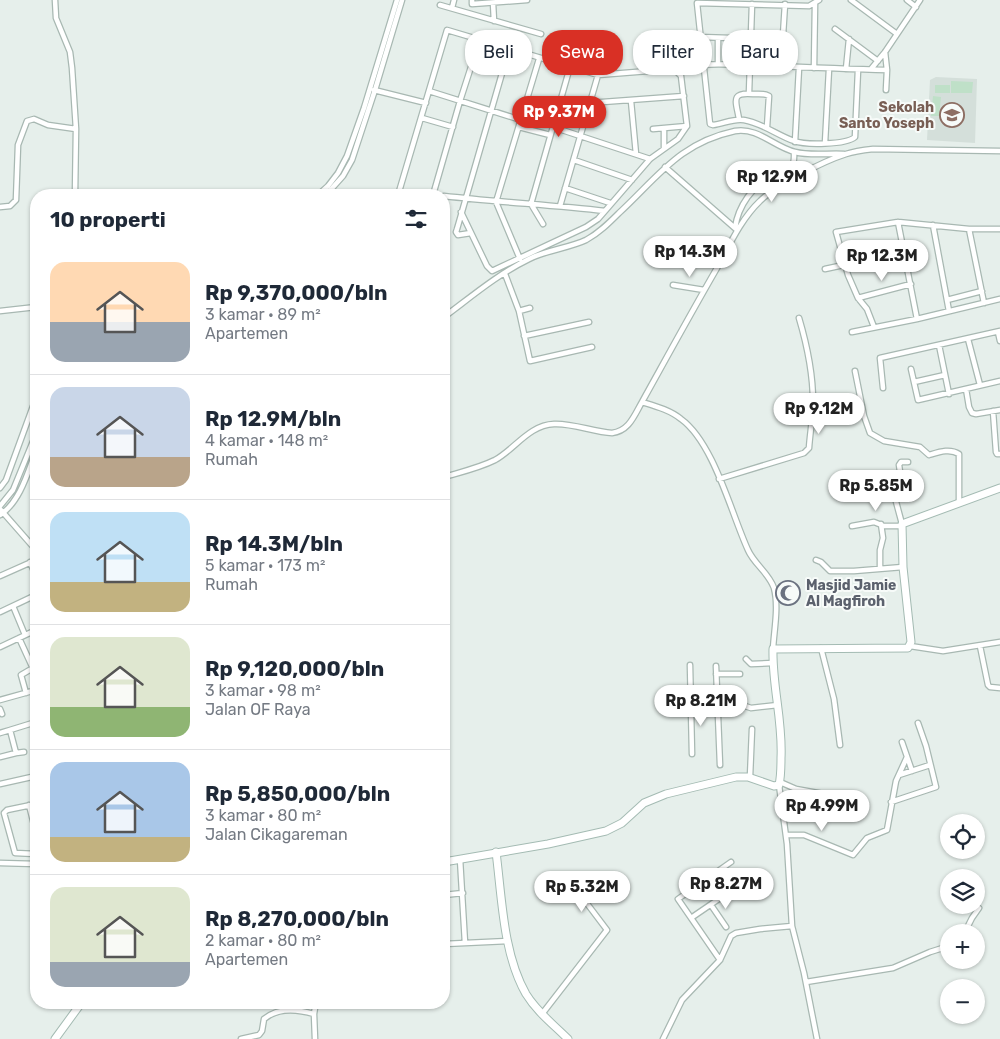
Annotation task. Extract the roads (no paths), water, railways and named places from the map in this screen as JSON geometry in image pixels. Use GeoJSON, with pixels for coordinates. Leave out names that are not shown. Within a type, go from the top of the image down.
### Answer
{"type":"FeatureCollection","features":[{"type":"Feature","properties":{"kind":"street"},"geometry":{"type":"LineString","coordinates":[[55,0],[56,18],[70,52],[76,129],[76,189]]}},
{"type":"Feature","properties":{"kind":"street"},"geometry":{"type":"LineString","coordinates":[[331,189],[343,176],[352,160],[397,0]]}},
{"type":"Feature","properties":{"kind":"street"},"geometry":{"type":"LineString","coordinates":[[325,189],[338,173],[347,156],[373,89],[402,0]]}},
{"type":"Feature","properties":{"kind":"street"},"geometry":{"type":"LineString","coordinates":[[452,8],[454,0]]}},
{"type":"Feature","properties":{"kind":"street"},"geometry":{"type":"LineString","coordinates":[[472,0],[472,4],[527,0]]}},
{"type":"Feature","properties":{"kind":"street"},"geometry":{"type":"LineString","coordinates":[[851,0],[897,34]]}},
{"type":"Feature","properties":{"kind":"street"},"geometry":{"type":"LineString","coordinates":[[907,0],[916,6]]}},
{"type":"Feature","properties":{"kind":"street"},"geometry":{"type":"LineString","coordinates":[[871,69],[885,52],[920,0]]}},
{"type":"Feature","properties":{"kind":"street"},"geometry":{"type":"LineString","coordinates":[[699,30],[697,3],[810,6],[817,2]]}},
{"type":"Feature","properties":{"kind":"street"},"geometry":{"type":"LineString","coordinates":[[814,68],[817,2]]}},
{"type":"Feature","properties":{"kind":"street"},"geometry":{"type":"LineString","coordinates":[[493,3],[494,21]]}},
{"type":"Feature","properties":{"kind":"street"},"geometry":{"type":"LineString","coordinates":[[751,30],[752,4]]}},
{"type":"Feature","properties":{"kind":"street"},"geometry":{"type":"LineString","coordinates":[[783,30],[785,4]]}},
{"type":"Feature","properties":{"kind":"street"},"geometry":{"type":"LineString","coordinates":[[440,5],[541,34]]}},
{"type":"Feature","properties":{"kind":"street"},"geometry":{"type":"LineString","coordinates":[[835,29],[878,61]]}},
{"type":"Feature","properties":{"kind":"street"},"geometry":{"type":"LineString","coordinates":[[400,189],[447,30],[465,35]]}},
{"type":"Feature","properties":{"kind":"street"},"geometry":{"type":"LineString","coordinates":[[712,38],[722,38]]}},
{"type":"Feature","properties":{"kind":"street"},"geometry":{"type":"LineString","coordinates":[[718,38],[718,64]]}},
{"type":"Feature","properties":{"kind":"street"},"geometry":{"type":"LineString","coordinates":[[846,69],[849,39]]}},
{"type":"Feature","properties":{"kind":"street"},"geometry":{"type":"LineString","coordinates":[[885,52],[887,70],[886,90]]}},
{"type":"Feature","properties":{"kind":"street"},"geometry":{"type":"LineString","coordinates":[[520,258],[496,202],[540,58],[532,56]]}},
{"type":"Feature","properties":{"kind":"street"},"geometry":{"type":"LineString","coordinates":[[712,64],[722,64]]}},
{"type":"Feature","properties":{"kind":"street"},"geometry":{"type":"LineString","coordinates":[[795,142],[799,68],[887,70]]}},
{"type":"Feature","properties":{"kind":"street"},"geometry":{"type":"LineString","coordinates":[[461,212],[490,271],[496,270],[598,219],[650,159],[678,139],[687,126],[681,76],[674,69],[623,73]]}},
{"type":"Feature","properties":{"kind":"street"},"geometry":{"type":"LineString","coordinates":[[825,142],[829,69]]}},
{"type":"Feature","properties":{"kind":"street"},"geometry":{"type":"LineString","coordinates":[[704,75],[710,124],[739,119],[767,127],[795,142],[845,142],[855,137],[858,70]]}},
{"type":"Feature","properties":{"kind":"street"},"geometry":{"type":"LineString","coordinates":[[435,189],[468,75]]}},
{"type":"Feature","properties":{"kind":"street"},"geometry":{"type":"LineString","coordinates":[[471,233],[457,234],[461,212],[501,75]]}},
{"type":"Feature","properties":{"kind":"street"},"geometry":{"type":"LineString","coordinates":[[531,204],[568,75]]}},
{"type":"Feature","properties":{"kind":"street"},"geometry":{"type":"LineString","coordinates":[[560,206],[598,75]]}},
{"type":"Feature","properties":{"kind":"street"},"geometry":{"type":"LineString","coordinates":[[749,93],[750,75]]}},
{"type":"Feature","properties":{"kind":"street"},"geometry":{"type":"LineString","coordinates":[[373,89],[426,104]]}},
{"type":"Feature","properties":{"kind":"street"},"geometry":{"type":"LineString","coordinates":[[429,91],[521,120]]}},
{"type":"Feature","properties":{"kind":"street"},"geometry":{"type":"LineString","coordinates":[[739,119],[736,97],[742,93],[765,94],[769,96],[767,127]]}},
{"type":"Feature","properties":{"kind":"street"},"geometry":{"type":"LineString","coordinates":[[589,103],[684,96]]}},
{"type":"Feature","properties":{"kind":"street"},"geometry":{"type":"LineString","coordinates":[[631,100],[636,154]]}},
{"type":"Feature","properties":{"kind":"street"},"geometry":{"type":"LineString","coordinates":[[523,112],[554,120]]}},
{"type":"Feature","properties":{"kind":"street"},"geometry":{"type":"LineString","coordinates":[[422,118],[453,128]]}},
{"type":"Feature","properties":{"kind":"street"},"geometry":{"type":"LineString","coordinates":[[0,207],[10,206],[16,200],[18,145],[27,121],[34,119],[48,125],[76,129]]}},
{"type":"Feature","properties":{"kind":"street"},"geometry":{"type":"LineString","coordinates":[[653,129],[687,126]]}},
{"type":"Feature","properties":{"kind":"street"},"geometry":{"type":"LineString","coordinates":[[519,127],[550,135]]}},
{"type":"Feature","properties":{"kind":"street"},"geometry":{"type":"LineString","coordinates":[[553,127],[650,159]]}},
{"type":"Feature","properties":{"kind":"street"},"geometry":{"type":"LineString","coordinates":[[664,129],[664,148]]}},
{"type":"Feature","properties":{"kind":"street"},"geometry":{"type":"LineString","coordinates":[[450,313],[527,260],[548,251],[586,240],[601,230],[665,167],[689,148],[698,143],[736,131],[758,134],[794,152],[845,154],[873,149],[1000,151]]}},
{"type":"Feature","properties":{"kind":"street"},"geometry":{"type":"LineString","coordinates":[[736,230],[736,216],[747,198],[758,184],[792,167],[794,152]]}},
{"type":"Feature","properties":{"kind":"street"},"geometry":{"type":"LineString","coordinates":[[450,475],[476,468],[497,459],[524,436],[541,427],[554,424],[603,432],[620,432],[630,423],[736,230],[758,202],[768,194],[800,176],[845,154]]}},
{"type":"Feature","properties":{"kind":"street"},"geometry":{"type":"LineString","coordinates":[[574,160],[632,180]]}},
{"type":"Feature","properties":{"kind":"street"},"geometry":{"type":"LineString","coordinates":[[665,167],[736,230]]}},
{"type":"Feature","properties":{"kind":"street"},"geometry":{"type":"LineString","coordinates":[[565,188],[610,203]]}},
{"type":"Feature","properties":{"kind":"street"},"geometry":{"type":"LineString","coordinates":[[450,197],[605,211]]}},
{"type":"Feature","properties":{"kind":"street"},"geometry":{"type":"LineString","coordinates":[[531,204],[543,224]]}},
{"type":"Feature","properties":{"kind":"street"},"geometry":{"type":"LineString","coordinates":[[538,214],[547,205]]}},
{"type":"Feature","properties":{"kind":"street"},"geometry":{"type":"LineString","coordinates":[[898,222],[912,284],[917,319]]}},
{"type":"Feature","properties":{"kind":"street"},"geometry":{"type":"LineString","coordinates":[[874,326],[867,309],[858,298],[845,265],[836,232],[898,222],[1000,230]]}},
{"type":"Feature","properties":{"kind":"street"},"geometry":{"type":"LineString","coordinates":[[932,225],[949,311]]}},
{"type":"Feature","properties":{"kind":"street"},"geometry":{"type":"LineString","coordinates":[[969,229],[984,303]]}},
{"type":"Feature","properties":{"kind":"street"},"geometry":{"type":"LineString","coordinates":[[824,269],[904,252]]}},
{"type":"Feature","properties":{"kind":"street"},"geometry":{"type":"LineString","coordinates":[[505,274],[519,311],[530,361],[592,347]]}},
{"type":"Feature","properties":{"kind":"street"},"geometry":{"type":"LineString","coordinates":[[858,298],[912,284]]}},
{"type":"Feature","properties":{"kind":"street"},"geometry":{"type":"LineString","coordinates":[[673,285],[704,290]]}},
{"type":"Feature","properties":{"kind":"street"},"geometry":{"type":"LineString","coordinates":[[947,300],[982,291]]}},
{"type":"Feature","properties":{"kind":"street"},"geometry":{"type":"LineString","coordinates":[[852,332],[1000,299]]}},
{"type":"Feature","properties":{"kind":"street"},"geometry":{"type":"LineString","coordinates":[[0,311],[30,308]]}},
{"type":"Feature","properties":{"kind":"street"},"geometry":{"type":"LineString","coordinates":[[519,311],[530,308]]}},
{"type":"Feature","properties":{"kind":"street"},"geometry":{"type":"LineString","coordinates":[[719,479],[804,452],[809,448],[813,404],[812,384],[807,344],[799,318]]}},
{"type":"Feature","properties":{"kind":"street"},"geometry":{"type":"LineString","coordinates":[[524,336],[589,322]]}},
{"type":"Feature","properties":{"kind":"street"},"geometry":{"type":"LineString","coordinates":[[883,388],[880,358],[999,332],[1000,341]]}},
{"type":"Feature","properties":{"kind":"street"},"geometry":{"type":"LineString","coordinates":[[968,339],[980,386]]}},
{"type":"Feature","properties":{"kind":"street"},"geometry":{"type":"LineString","coordinates":[[939,345],[949,394]]}},
{"type":"Feature","properties":{"kind":"street"},"geometry":{"type":"LineString","coordinates":[[910,369],[918,400],[1000,381]]}},
{"type":"Feature","properties":{"kind":"street"},"geometry":{"type":"LineString","coordinates":[[856,371],[860,400],[870,433],[879,439],[920,447],[929,454],[948,450],[959,454],[959,502]]}},
{"type":"Feature","properties":{"kind":"street"},"geometry":{"type":"LineString","coordinates":[[914,382],[945,375]]}},
{"type":"Feature","properties":{"kind":"street"},"geometry":{"type":"LineString","coordinates":[[966,389],[972,413],[1000,410]]}},
{"type":"Feature","properties":{"kind":"street"},"geometry":{"type":"LineString","coordinates":[[813,404],[860,400]]}},
{"type":"Feature","properties":{"kind":"street"},"geometry":{"type":"LineString","coordinates":[[642,402],[663,409],[681,419],[691,429],[702,445],[719,479],[728,499],[736,525],[750,555],[771,582],[774,589],[773,663],[782,740],[779,783],[786,835],[792,926],[806,982],[817,1039]]}},
{"type":"Feature","properties":{"kind":"street"},"geometry":{"type":"LineString","coordinates":[[993,412],[996,452],[1000,454]]}},
{"type":"Feature","properties":{"kind":"street"},"geometry":{"type":"LineString","coordinates":[[0,488],[6,480],[30,414]]}},
{"type":"Feature","properties":{"kind":"street"},"geometry":{"type":"LineString","coordinates":[[1,511],[13,490],[30,449]]}},
{"type":"Feature","properties":{"kind":"street"},"geometry":{"type":"LineString","coordinates":[[908,462],[901,462],[899,464],[901,478],[895,498],[902,525],[903,567],[909,615],[910,646]]}},
{"type":"Feature","properties":{"kind":"street"},"geometry":{"type":"LineString","coordinates":[[1,511],[19,492],[30,465]]}},
{"type":"Feature","properties":{"kind":"street"},"geometry":{"type":"LineString","coordinates":[[852,526],[874,522],[902,525],[1000,488]]}},
{"type":"Feature","properties":{"kind":"street"},"geometry":{"type":"LineString","coordinates":[[1,511],[30,543]]}},
{"type":"Feature","properties":{"kind":"street"},"geometry":{"type":"LineString","coordinates":[[880,568],[880,550],[883,538],[881,524]]}},
{"type":"Feature","properties":{"kind":"street"},"geometry":{"type":"LineString","coordinates":[[816,560],[821,562],[830,571],[903,567]]}},
{"type":"Feature","properties":{"kind":"street"},"geometry":{"type":"LineString","coordinates":[[0,576],[30,562]]}},
{"type":"Feature","properties":{"kind":"street"},"geometry":{"type":"LineString","coordinates":[[0,612],[30,598]]}},
{"type":"Feature","properties":{"kind":"street"},"geometry":{"type":"LineString","coordinates":[[12,606],[25,635]]}},
{"type":"Feature","properties":{"kind":"street"},"geometry":{"type":"LineString","coordinates":[[0,647],[30,633]]}},
{"type":"Feature","properties":{"kind":"street"},"geometry":{"type":"LineString","coordinates":[[19,638],[30,662]]}},
{"type":"Feature","properties":{"kind":"street"},"geometry":{"type":"LineString","coordinates":[[773,649],[905,649],[910,646],[937,652],[1000,642]]}},
{"type":"Feature","properties":{"kind":"street"},"geometry":{"type":"LineString","coordinates":[[980,646],[988,685],[1000,688]]}},
{"type":"Feature","properties":{"kind":"street"},"geometry":{"type":"LineString","coordinates":[[821,648],[834,698],[840,745]]}},
{"type":"Feature","properties":{"kind":"street"},"geometry":{"type":"LineString","coordinates":[[746,659],[751,664],[773,663]]}},
{"type":"Feature","properties":{"kind":"street"},"geometry":{"type":"LineString","coordinates":[[690,665],[692,754]]}},
{"type":"Feature","properties":{"kind":"street"},"geometry":{"type":"LineString","coordinates":[[716,666],[720,765]]}},
{"type":"Feature","properties":{"kind":"street"},"geometry":{"type":"LineString","coordinates":[[26,693],[21,675],[30,670]]}},
{"type":"Feature","properties":{"kind":"street"},"geometry":{"type":"LineString","coordinates":[[716,674],[740,674]]}},
{"type":"Feature","properties":{"kind":"street"},"geometry":{"type":"LineString","coordinates":[[0,700],[30,692]]}},
{"type":"Feature","properties":{"kind":"street"},"geometry":{"type":"LineString","coordinates":[[691,701],[717,700],[735,702],[752,708],[778,706]]}},
{"type":"Feature","properties":{"kind":"street"},"geometry":{"type":"LineString","coordinates":[[891,802],[936,787],[918,723]]}},
{"type":"Feature","properties":{"kind":"street"},"geometry":{"type":"LineString","coordinates":[[0,732],[30,725]]}},
{"type":"Feature","properties":{"kind":"street"},"geometry":{"type":"LineString","coordinates":[[750,778],[752,729]]}},
{"type":"Feature","properties":{"kind":"street"},"geometry":{"type":"LineString","coordinates":[[10,730],[16,753]]}},
{"type":"Feature","properties":{"kind":"street"},"geometry":{"type":"LineString","coordinates":[[902,742],[912,771]]}},
{"type":"Feature","properties":{"kind":"street"},"geometry":{"type":"LineString","coordinates":[[0,757],[24,752]]}},
{"type":"Feature","properties":{"kind":"street"},"geometry":{"type":"LineString","coordinates":[[786,835],[804,835],[852,854],[867,838],[887,830],[896,781],[907,757]]}},
{"type":"Feature","properties":{"kind":"street"},"geometry":{"type":"LineString","coordinates":[[899,775],[930,765]]}},
{"type":"Feature","properties":{"kind":"street"},"geometry":{"type":"LineString","coordinates":[[0,784],[30,777]]}},
{"type":"Feature","properties":{"kind":"street"},"geometry":{"type":"LineString","coordinates":[[450,861],[548,844],[606,831],[622,823],[644,803],[666,794],[736,777],[750,778],[774,786],[779,783],[796,789],[828,795]]}},
{"type":"Feature","properties":{"kind":"street"},"geometry":{"type":"LineString","coordinates":[[30,810],[29,806],[4,811],[15,853],[30,854]]}},
{"type":"Feature","properties":{"kind":"street"},"geometry":{"type":"LineString","coordinates":[[496,852],[508,941],[512,958],[525,992],[542,1014],[568,1039]]}},
{"type":"Feature","properties":{"kind":"street"},"geometry":{"type":"LineString","coordinates":[[460,859],[466,943]]}},
{"type":"Feature","properties":{"kind":"street"},"geometry":{"type":"LineString","coordinates":[[720,960],[678,899],[731,862]]}},
{"type":"Feature","properties":{"kind":"street"},"geometry":{"type":"LineString","coordinates":[[0,863],[30,864]]}},
{"type":"Feature","properties":{"kind":"street"},"geometry":{"type":"LineString","coordinates":[[542,1014],[607,930],[573,885]]}},
{"type":"Feature","properties":{"kind":"street"},"geometry":{"type":"LineString","coordinates":[[691,918],[729,892]]}},
{"type":"Feature","properties":{"kind":"street"},"geometry":{"type":"LineString","coordinates":[[450,894],[463,893]]}},
{"type":"Feature","properties":{"kind":"street"},"geometry":{"type":"LineString","coordinates":[[711,905],[726,927]]}},
{"type":"Feature","properties":{"kind":"street"},"geometry":{"type":"LineString","coordinates":[[663,1039],[682,1000],[720,960],[730,938],[734,934],[792,926]]}},
{"type":"Feature","properties":{"kind":"street"},"geometry":{"type":"LineString","coordinates":[[450,944],[508,941]]}},
{"type":"Feature","properties":{"kind":"street"},"geometry":{"type":"LineString","coordinates":[[806,982],[826,977],[893,968],[940,949]]}},
{"type":"Feature","properties":{"kind":"street"},"geometry":{"type":"LineString","coordinates":[[55,1039],[77,1009]]}},
{"type":"Feature","properties":{"kind":"street"},"geometry":{"type":"LineString","coordinates":[[315,1009],[315,1039]]}},
{"type":"Feature","properties":{"kind":"street"},"geometry":{"type":"LineString","coordinates":[[241,1039],[259,1035],[262,1031],[264,1019],[277,1012],[294,1010],[314,1014]]}},
{"type":"Feature","properties":{"kind":"place","name":"Sekolah Santo Yoseph"},"geometry":{"type":"Point","coordinates":[952,115]}},
{"type":"Feature","properties":{"kind":"place","name":"Masjid Jamie Al Magfiroh"},"geometry":{"type":"Point","coordinates":[788,593]}}]}
